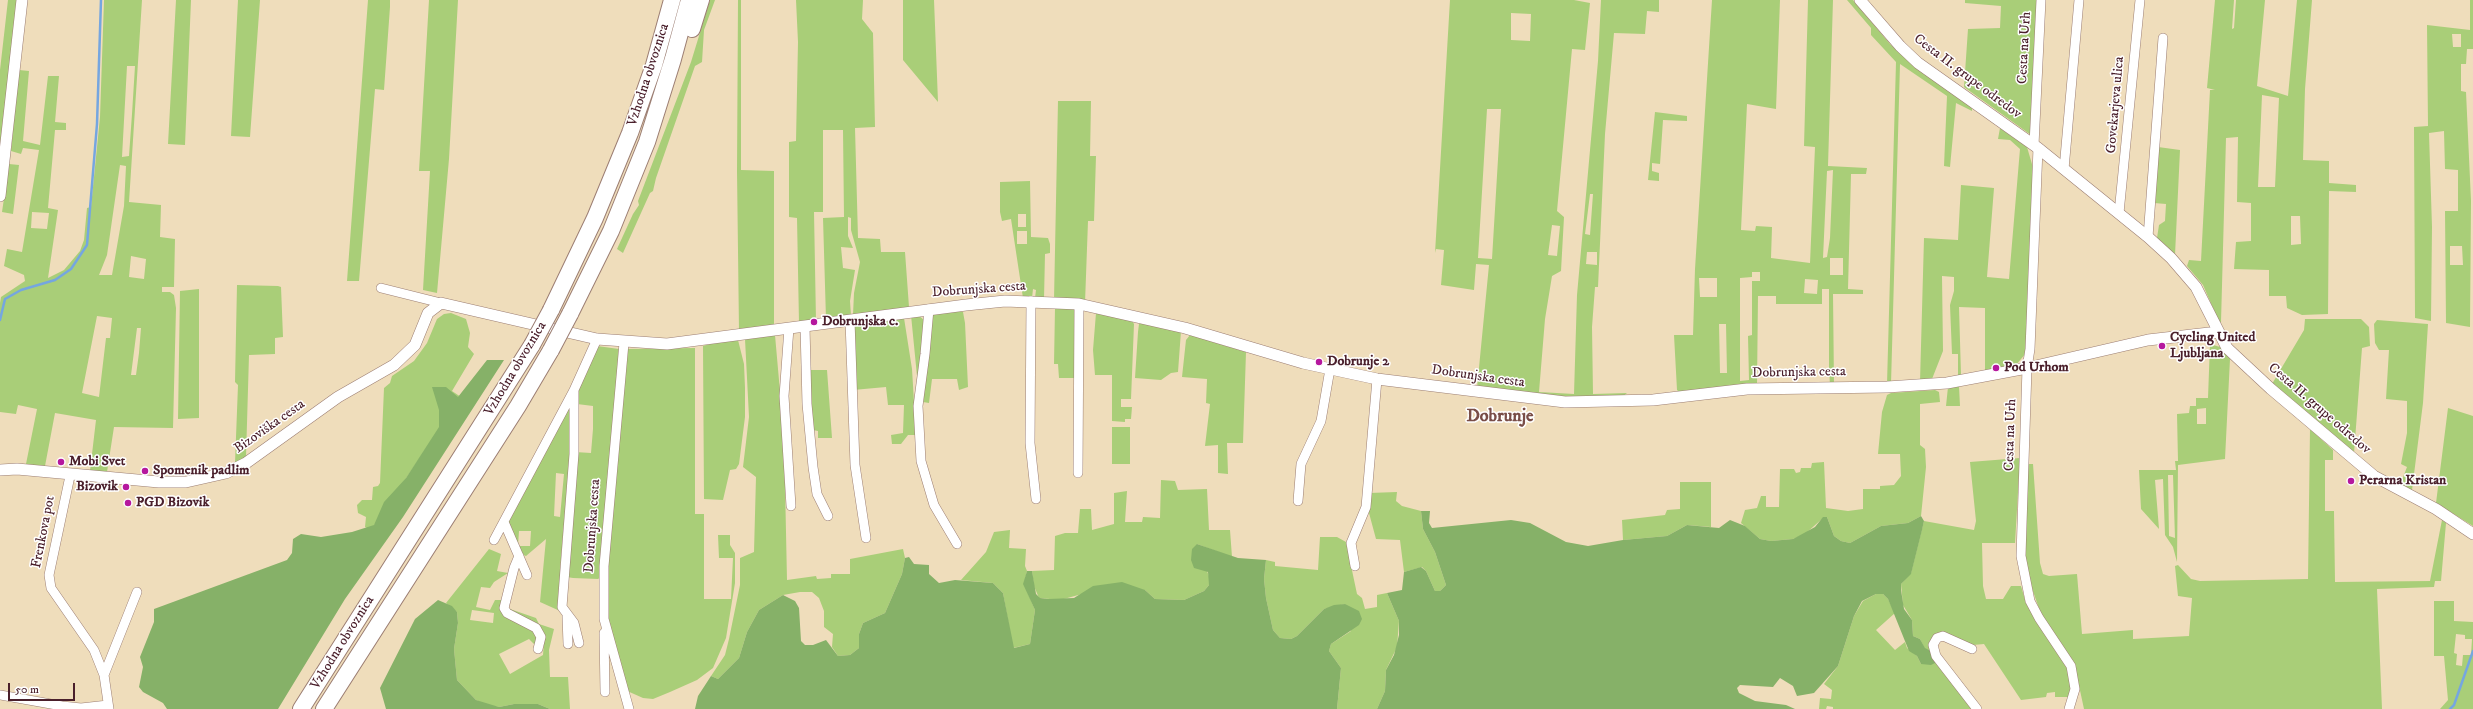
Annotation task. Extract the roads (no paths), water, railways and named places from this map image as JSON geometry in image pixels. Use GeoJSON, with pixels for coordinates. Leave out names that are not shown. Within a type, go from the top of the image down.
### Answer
{"type":"FeatureCollection","features":[{"type":"Feature","properties":{"kind":"highway"},"geometry":{"type":"LineString","coordinates":[[645,94],[646,64],[662,0]]}},
{"type":"Feature","properties":{"kind":"highway","name":"Vzhodna obvoznica"},"geometry":{"type":"LineString","coordinates":[[301,709],[532,345],[552,310],[596,218],[645,94],[672,0]]}},
{"type":"Feature","properties":{"kind":"highway","name":"Vzhodna obvoznica"},"geometry":{"type":"LineString","coordinates":[[324,709],[518,406],[570,314],[624,199],[662,97],[689,0]]}},
{"type":"Feature","properties":{"kind":"highway"},"geometry":{"type":"LineString","coordinates":[[662,97],[677,78],[701,0]]}},
{"type":"Feature","properties":{"kind":"street"},"geometry":{"type":"LineString","coordinates":[[0,196],[22,0]]}},
{"type":"Feature","properties":{"kind":"street","name":"Cesta II. grupe odredov"},"geometry":{"type":"LineString","coordinates":[[1860,0],[1900,46],[1918,62],[2036,146],[2148,237],[2184,270],[2196,287],[2227,348],[2240,360],[2367,470],[2436,509],[2473,534]]}},
{"type":"Feature","properties":{"kind":"street","name":"Cesta na Urh"},"geometry":{"type":"LineString","coordinates":[[2041,0],[2021,556],[2030,601],[2039,618],[2071,666],[2075,689],[2069,709]]}},
{"type":"Feature","properties":{"kind":"street"},"geometry":{"type":"LineString","coordinates":[[2064,169],[2079,0]]}},
{"type":"Feature","properties":{"kind":"street","name":"Govekarjeva ulica"},"geometry":{"type":"LineString","coordinates":[[2119,213],[2140,0]]}},
{"type":"Feature","properties":{"kind":"street"},"geometry":{"type":"LineString","coordinates":[[2148,237],[2163,38]]}},
{"type":"Feature","properties":{"kind":"street"},"geometry":{"type":"LineString","coordinates":[[381,288],[441,303]]}},
{"type":"Feature","properties":{"kind":"street","name":"Dobrunjska cesta"},"geometry":{"type":"LineString","coordinates":[[441,303],[597,339],[624,343],[667,344],[805,327],[929,308],[1005,301],[1079,304],[1185,328],[1303,363],[1377,379],[1534,400],[1595,402],[1653,400],[1747,389],[1947,383],[2027,368],[2148,340],[2218,332]]}},
{"type":"Feature","properties":{"kind":"street"},"geometry":{"type":"LineString","coordinates":[[1031,301],[1030,443],[1036,498]]}},
{"type":"Feature","properties":{"kind":"street","name":"Bizoviška cesta"},"geometry":{"type":"LineString","coordinates":[[0,470],[18,470],[70,476],[161,482],[186,482],[226,474],[246,463],[338,397],[394,365],[415,345],[428,313],[441,303]]}},
{"type":"Feature","properties":{"kind":"street"},"geometry":{"type":"LineString","coordinates":[[1078,473],[1079,304]]}},
{"type":"Feature","properties":{"kind":"street"},"geometry":{"type":"LineString","coordinates":[[929,308],[918,406],[921,461],[934,505],[957,544]]}},
{"type":"Feature","properties":{"kind":"street"},"geometry":{"type":"LineString","coordinates":[[850,320],[855,465],[866,538]]}},
{"type":"Feature","properties":{"kind":"street"},"geometry":{"type":"LineString","coordinates":[[805,327],[807,404],[813,467],[817,494],[828,516]]}},
{"type":"Feature","properties":{"kind":"street"},"geometry":{"type":"LineString","coordinates":[[789,328],[784,396],[791,506]]}},
{"type":"Feature","properties":{"kind":"street"},"geometry":{"type":"LineString","coordinates":[[494,540],[574,390],[597,339]]}},
{"type":"Feature","properties":{"kind":"street","name":"Dobrunjska cesta"},"geometry":{"type":"LineString","coordinates":[[624,343],[604,566],[604,619],[629,709]]}},
{"type":"Feature","properties":{"kind":"street"},"geometry":{"type":"LineString","coordinates":[[1298,502],[1301,464],[1321,421],[1330,368]]}},
{"type":"Feature","properties":{"kind":"street"},"geometry":{"type":"LineString","coordinates":[[1355,566],[1351,543],[1366,507],[1377,379]]}},
{"type":"Feature","properties":{"kind":"street"},"geometry":{"type":"LineString","coordinates":[[574,390],[574,454],[563,573],[562,607],[567,616],[574,623],[579,643]]}},
{"type":"Feature","properties":{"kind":"street","name":"Frenkova pot"},"geometry":{"type":"LineString","coordinates":[[0,695],[80,708],[109,707],[104,675],[94,650],[51,588],[49,575],[70,476]]}},
{"type":"Feature","properties":{"kind":"street"},"geometry":{"type":"LineString","coordinates":[[504,522],[527,575]]}},
{"type":"Feature","properties":{"kind":"street"},"geometry":{"type":"LineString","coordinates":[[519,556],[514,568],[504,608],[507,613],[536,628],[541,637],[538,649]]}},
{"type":"Feature","properties":{"kind":"street","name":"Frenkova pot"},"geometry":{"type":"LineString","coordinates":[[104,675],[137,592]]}},
{"type":"Feature","properties":{"kind":"street"},"geometry":{"type":"LineString","coordinates":[[567,616],[568,644]]}},
{"type":"Feature","properties":{"kind":"street"},"geometry":{"type":"LineString","coordinates":[[604,619],[605,692]]}},
{"type":"Feature","properties":{"kind":"street"},"geometry":{"type":"LineString","coordinates":[[1972,649],[1943,636],[1937,638],[1933,645],[1936,656],[1976,709]]}},
{"type":"Feature","properties":{"kind":"waterway"},"geometry":{"type":"LineString","coordinates":[[0,320],[5,299],[21,290],[55,280],[71,269],[87,245],[97,124],[101,0]]}},
{"type":"Feature","properties":{"kind":"waterway"},"geometry":{"type":"LineString","coordinates":[[2450,709],[2454,705],[2473,651]]}},
{"type":"Feature","properties":{"kind":"place","name":"Dobrunjska c."},"geometry":{"type":"Point","coordinates":[814,322]}},
{"type":"Feature","properties":{"kind":"place","name":"Cycling United Ljubljana"},"geometry":{"type":"Point","coordinates":[2162,346]}},
{"type":"Feature","properties":{"kind":"place","name":"Dobrunje 2"},"geometry":{"type":"Point","coordinates":[1319,362]}},
{"type":"Feature","properties":{"kind":"place","name":"Pod Urhom"},"geometry":{"type":"Point","coordinates":[1996,368]}},
{"type":"Feature","properties":{"kind":"place","name":"Mobi Svet"},"geometry":{"type":"Point","coordinates":[61,462]}},
{"type":"Feature","properties":{"kind":"place","name":"Spomenik padlim"},"geometry":{"type":"Point","coordinates":[145,471]}},
{"type":"Feature","properties":{"kind":"place","name":"Perarna Kristan"},"geometry":{"type":"Point","coordinates":[2351,481]}},
{"type":"Feature","properties":{"kind":"place","name":"Bizovik"},"geometry":{"type":"Point","coordinates":[126,487]}},
{"type":"Feature","properties":{"kind":"place","name":"PGD Bizovik"},"geometry":{"type":"Point","coordinates":[128,503]}},
{"type":"Feature","properties":{"kind":"district","name":"Dobrunje"},"geometry":{"type":"Point","coordinates":[1500,417]}}]}
